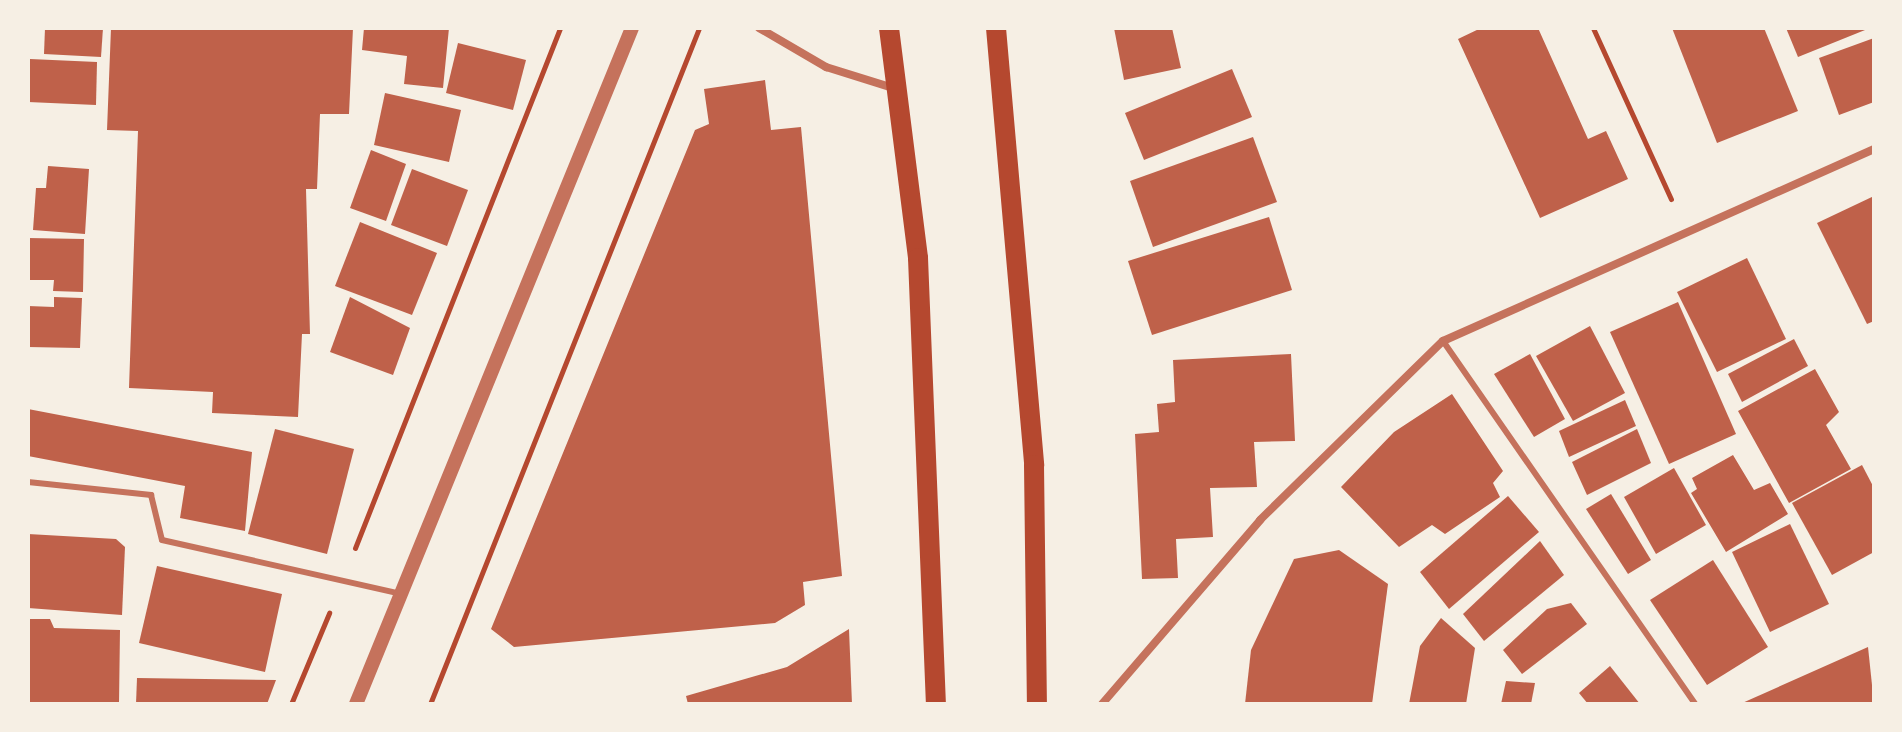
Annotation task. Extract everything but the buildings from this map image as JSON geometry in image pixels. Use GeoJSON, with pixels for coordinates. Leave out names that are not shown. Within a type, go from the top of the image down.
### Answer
{"type":"FeatureCollection","features":[{"type":"Feature","properties":{"kind":"main road"},"geometry":{"type":"LineString","coordinates":[[889,28],[902,90],[929,445],[936,704]]}},
{"type":"Feature","properties":{"kind":"main road"},"geometry":{"type":"LineString","coordinates":[[996,28],[1034,465],[1037,704]]}},
{"type":"Feature","properties":{"kind":"street"},"geometry":{"type":"LineString","coordinates":[[356,704],[632,28]]}},
{"type":"Feature","properties":{"kind":"street"},"geometry":{"type":"LineString","coordinates":[[759,28],[826,67],[902,90]]}},
{"type":"Feature","properties":{"kind":"street"},"geometry":{"type":"LineString","coordinates":[[1102,704],[1260,520],[1443,341],[1685,229],[1874,149]]}},
{"type":"Feature","properties":{"kind":"lane"},"geometry":{"type":"LineString","coordinates":[[1443,341],[1695,704]]}},
{"type":"Feature","properties":{"kind":"lane"},"geometry":{"type":"LineString","coordinates":[[28,482],[151,495],[162,540],[401,594]]}},
{"type":"Feature","properties":{"kind":"path"},"geometry":{"type":"LineString","coordinates":[[291,704],[560,28]]}},
{"type":"Feature","properties":{"kind":"path"},"geometry":{"type":"LineString","coordinates":[[430,704],[699,28]]}},
{"type":"Feature","properties":{"kind":"path"},"geometry":{"type":"LineString","coordinates":[[1593,28],[1685,229]]}}]}
